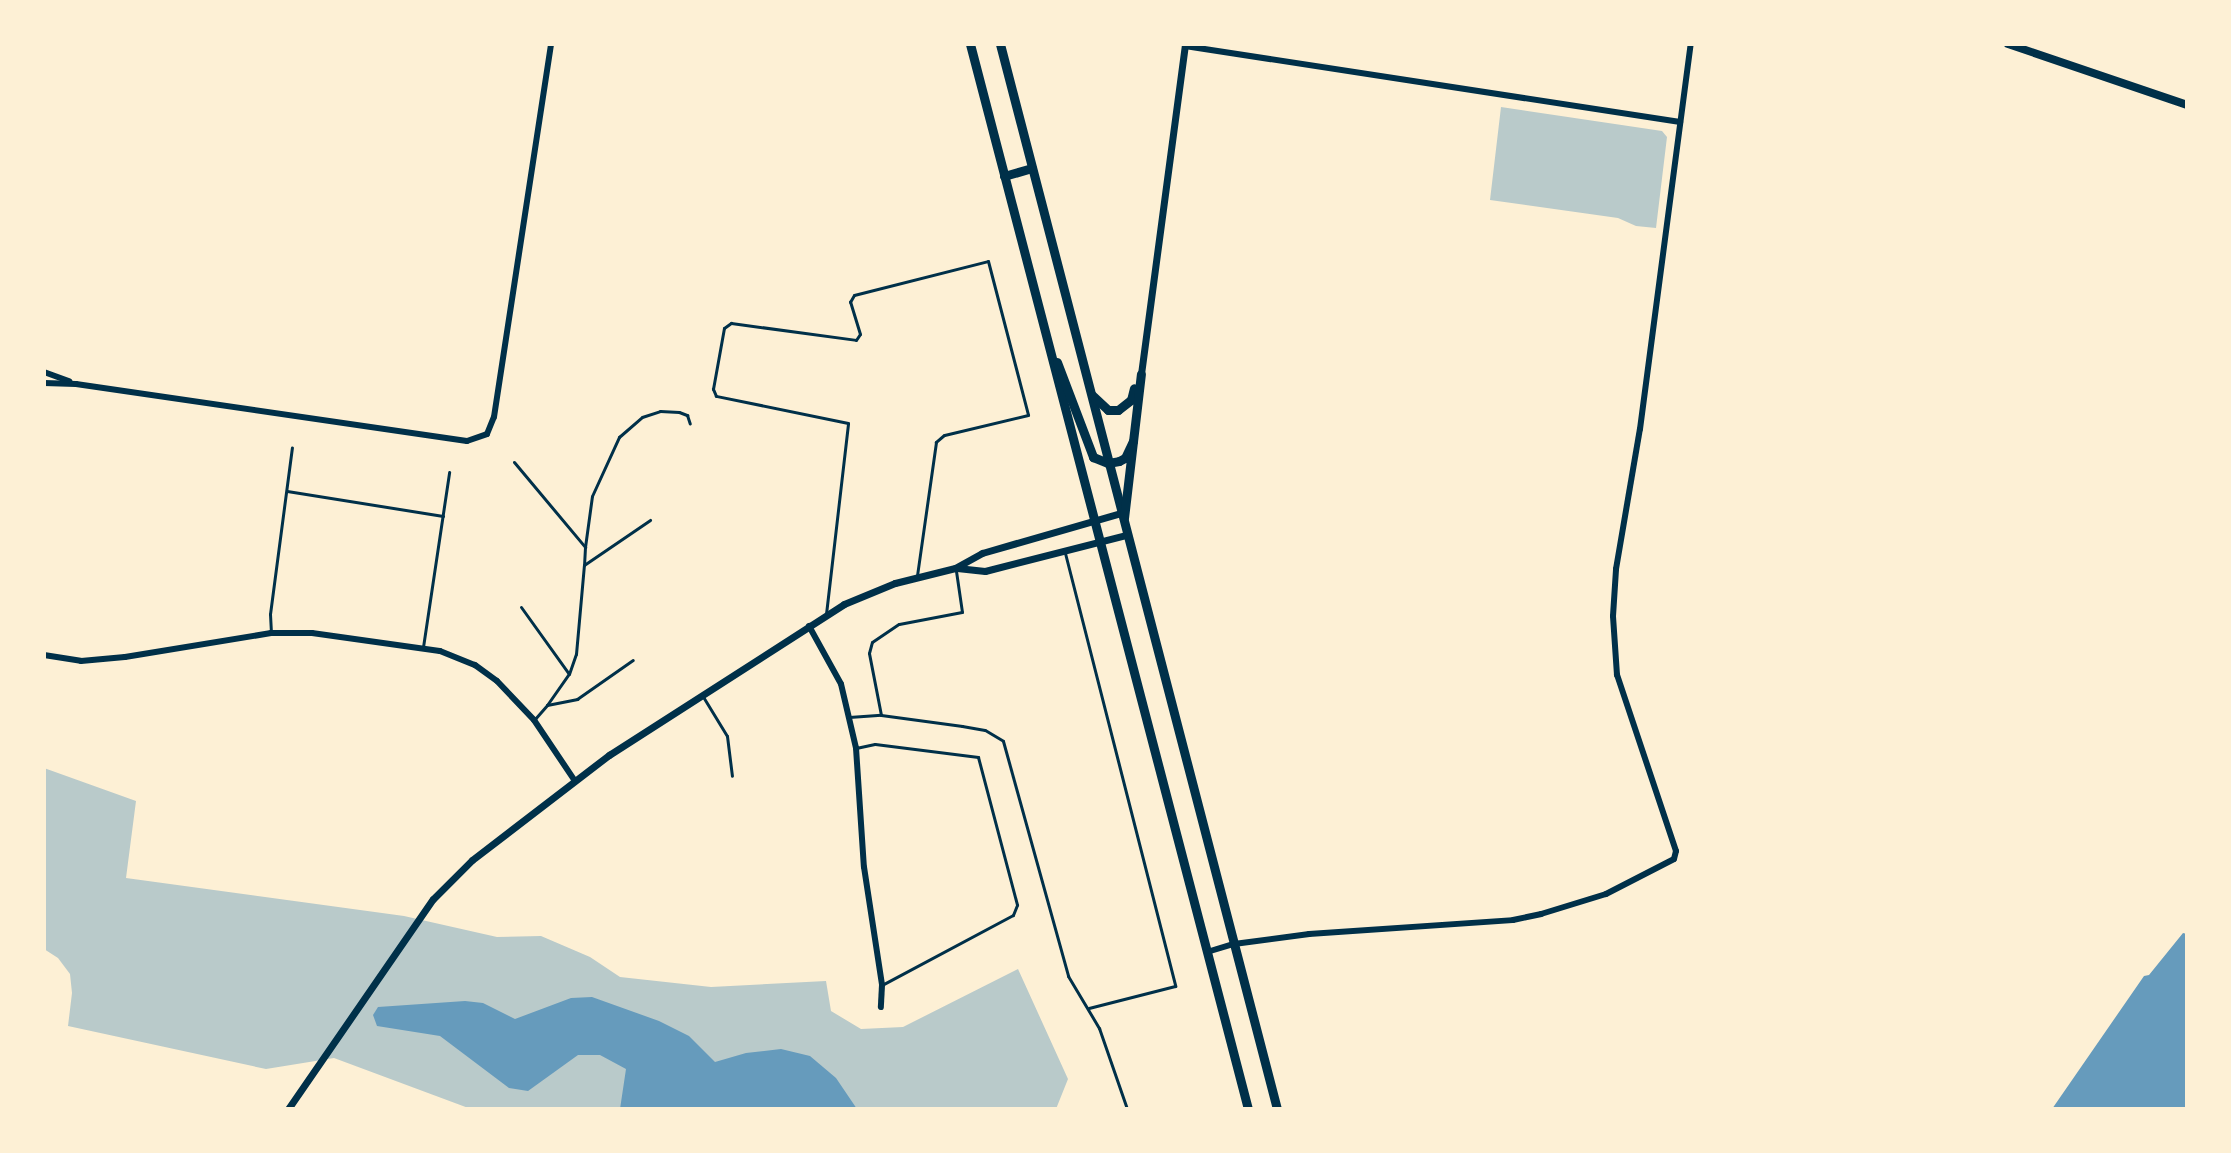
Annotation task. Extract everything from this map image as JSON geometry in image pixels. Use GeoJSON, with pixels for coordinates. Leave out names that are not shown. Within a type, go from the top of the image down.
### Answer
{"type":"FeatureCollection","features":[{"type":"Feature","properties":{"kind":"main road"},"geometry":{"type":"LineString","coordinates":[[970,44],[1248,1109]]}},
{"type":"Feature","properties":{"kind":"main road"},"geometry":{"type":"LineString","coordinates":[[1000,44],[1277,1109]]}},
{"type":"Feature","properties":{"kind":"main road"},"geometry":{"type":"LineString","coordinates":[[2008,44],[2187,105]]}},
{"type":"Feature","properties":{"kind":"main road"},"geometry":{"type":"LineString","coordinates":[[1004,176],[1032,168]]}},
{"type":"Feature","properties":{"kind":"main road"},"geometry":{"type":"LineString","coordinates":[[1048,345],[1065,378],[1093,457],[1108,463],[1125,458],[1133,441]]}},
{"type":"Feature","properties":{"kind":"main road"},"geometry":{"type":"LineString","coordinates":[[1090,393],[1108,410],[1118,410],[1131,400],[1141,374]]}},
{"type":"Feature","properties":{"kind":"main road"},"geometry":{"type":"LineString","coordinates":[[1122,518],[1141,374]]}},
{"type":"Feature","properties":{"kind":"street"},"geometry":{"type":"LineString","coordinates":[[44,383],[76,384],[467,441],[487,434],[494,417],[551,44]]}},
{"type":"Feature","properties":{"kind":"street"},"geometry":{"type":"LineString","coordinates":[[1207,952],[1234,944],[1373,927],[1513,920],[1606,894],[1674,859],[1676,851],[1617,675],[1613,616],[1616,569],[1640,429],[1691,44]]}},
{"type":"Feature","properties":{"kind":"street"},"geometry":{"type":"LineString","coordinates":[[1141,374],[1185,45],[1680,122]]}},
{"type":"Feature","properties":{"kind":"street"},"geometry":{"type":"LineString","coordinates":[[44,372],[76,384]]}},
{"type":"Feature","properties":{"kind":"street"},"geometry":{"type":"LineString","coordinates":[[288,1109],[433,899],[462,869],[575,781],[844,604],[917,576],[955,568],[982,553],[1093,521],[1122,518]]}},
{"type":"Feature","properties":{"kind":"street"},"geometry":{"type":"LineString","coordinates":[[955,568],[985,571],[1126,535]]}},
{"type":"Feature","properties":{"kind":"street"},"geometry":{"type":"LineString","coordinates":[[809,626],[841,684],[856,748],[864,867],[882,985],[881,1007]]}},
{"type":"Feature","properties":{"kind":"street"},"geometry":{"type":"LineString","coordinates":[[44,655],[81,661],[125,657],[271,633],[358,637],[423,647],[475,665],[497,681],[534,720],[575,781]]}},
{"type":"Feature","properties":{"kind":"lane"},"geometry":{"type":"LineString","coordinates":[[826,615],[848,423],[716,396],[713,389],[724,328],[731,323],[856,340],[860,334],[850,302],[854,295],[988,261],[1028,415],[944,435],[936,442],[917,576]]}},
{"type":"Feature","properties":{"kind":"lane"},"geometry":{"type":"LineString","coordinates":[[534,720],[569,674],[576,654],[592,496],[619,437],[642,417],[660,411],[687,415],[690,424]]}},
{"type":"Feature","properties":{"kind":"lane"},"geometry":{"type":"LineString","coordinates":[[271,633],[270,614],[292,447]]}},
{"type":"Feature","properties":{"kind":"lane"},"geometry":{"type":"LineString","coordinates":[[514,462],[585,547]]}},
{"type":"Feature","properties":{"kind":"lane"},"geometry":{"type":"LineString","coordinates":[[423,647],[449,472]]}},
{"type":"Feature","properties":{"kind":"lane"},"geometry":{"type":"LineString","coordinates":[[287,491],[443,516]]}},
{"type":"Feature","properties":{"kind":"lane"},"geometry":{"type":"LineString","coordinates":[[584,565],[650,520]]}},
{"type":"Feature","properties":{"kind":"lane"},"geometry":{"type":"LineString","coordinates":[[1064,549],[1175,986],[1088,1009]]}},
{"type":"Feature","properties":{"kind":"lane"},"geometry":{"type":"LineString","coordinates":[[881,715],[869,653],[872,642],[899,624],[962,612],[955,568]]}},
{"type":"Feature","properties":{"kind":"lane"},"geometry":{"type":"LineString","coordinates":[[521,607],[569,674]]}},
{"type":"Feature","properties":{"kind":"lane"},"geometry":{"type":"LineString","coordinates":[[547,705],[577,699],[633,660]]}},
{"type":"Feature","properties":{"kind":"lane"},"geometry":{"type":"LineString","coordinates":[[702,695],[727,736],[732,776]]}},
{"type":"Feature","properties":{"kind":"lane"},"geometry":{"type":"LineString","coordinates":[[849,717],[881,715],[985,730],[1003,741],[1068,976],[1108,1049],[1127,1109]]}},
{"type":"Feature","properties":{"kind":"lane"},"geometry":{"type":"LineString","coordinates":[[856,748],[875,744],[978,757],[1017,905],[1013,915],[882,985]]}},
{"type":"Feature","properties":{"kind":"shaded area"},"geometry":{"type":"Polygon","coordinates":[[[1501,107],[1662,131],[1667,137],[1656,228],[1636,226],[1618,218],[1490,200],[1501,107]]]}},
{"type":"Feature","properties":{"kind":"shaded area"},"geometry":{"type":"Polygon","coordinates":[[[44,768],[136,801],[126,878],[404,916],[497,937],[541,936],[590,957],[620,977],[711,987],[826,981],[831,1011],[861,1029],[903,1027],[1018,969],[1068,1079],[1056,1109],[471,1109],[334,1058],[266,1069],[68,1026],[72,993],[70,974],[58,958],[44,949],[44,768]]]}},
{"type":"Feature","properties":{"kind":"water"},"geometry":{"type":"Polygon","coordinates":[[[2183,933],[2187,934],[2187,1109],[2052,1109],[2144,976],[2149,975],[2183,933]]]}},
{"type":"Feature","properties":{"kind":"water"},"geometry":{"type":"Polygon","coordinates":[[[592,997],[659,1021],[689,1036],[715,1062],[746,1053],[781,1049],[810,1056],[836,1078],[857,1109],[620,1109],[626,1069],[600,1055],[578,1055],[528,1091],[509,1088],[440,1036],[377,1026],[373,1015],[378,1007],[465,1001],[483,1003],[515,1019],[571,998],[592,997]]]}}]}
